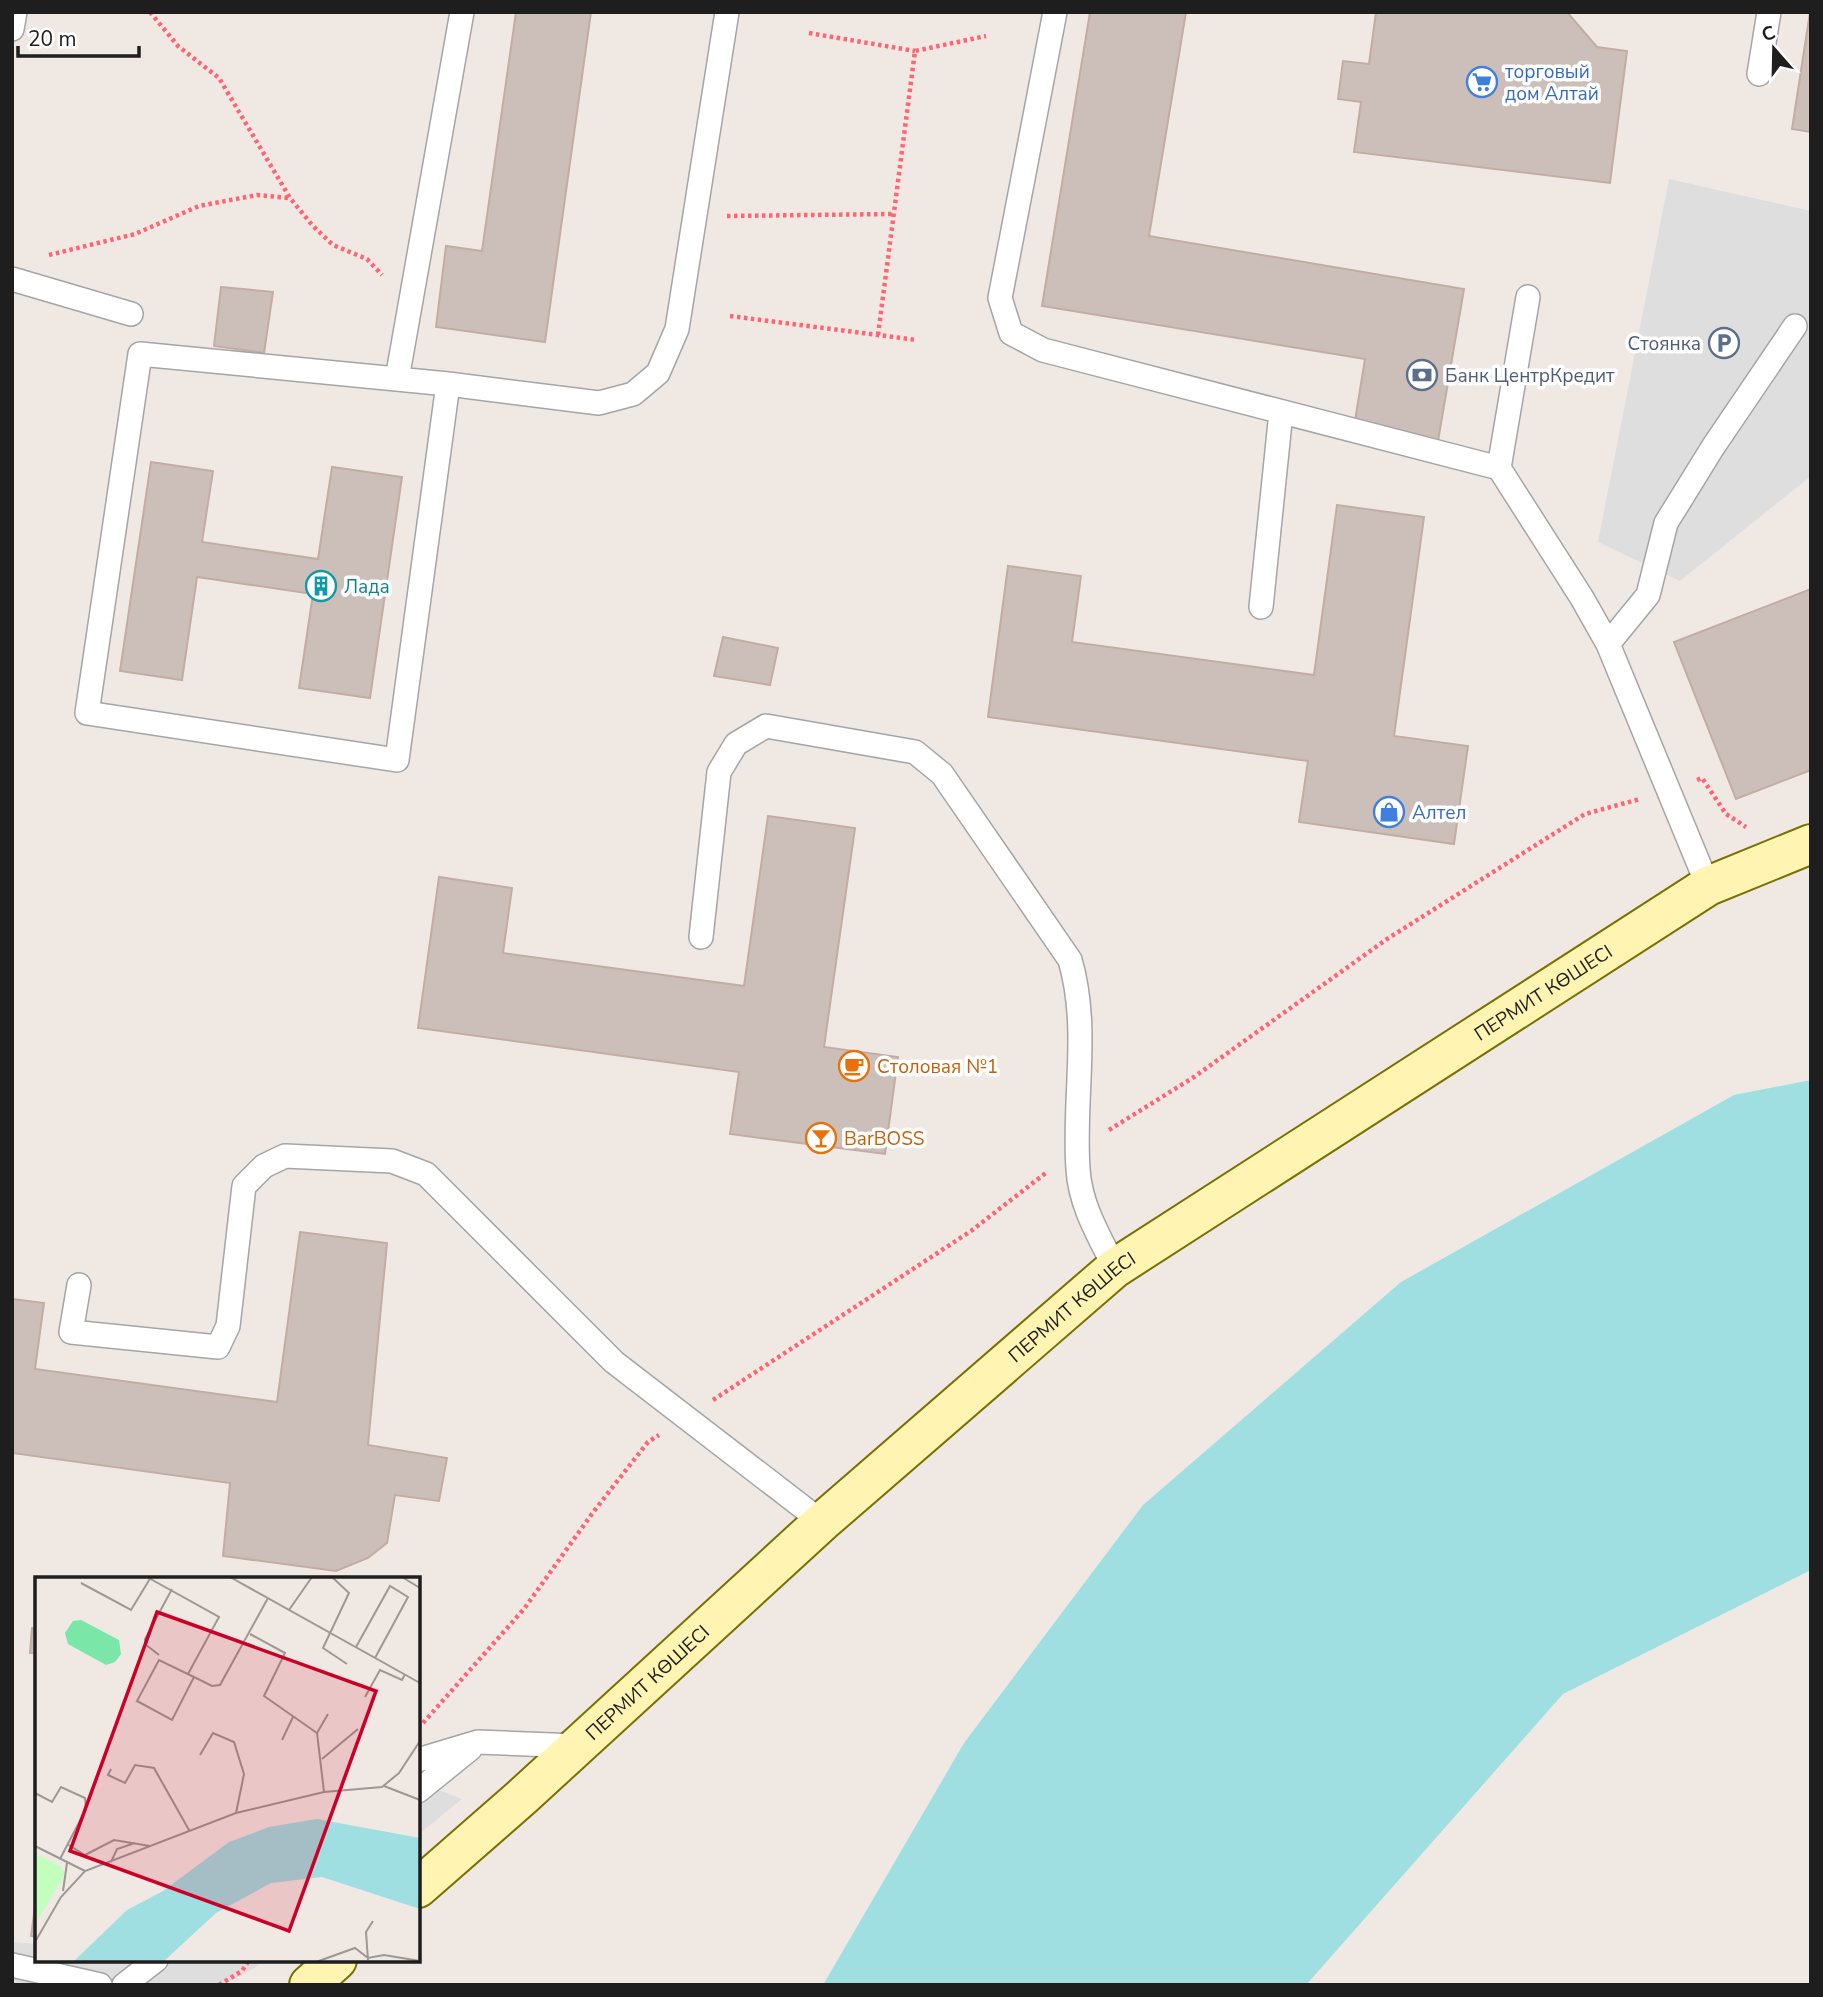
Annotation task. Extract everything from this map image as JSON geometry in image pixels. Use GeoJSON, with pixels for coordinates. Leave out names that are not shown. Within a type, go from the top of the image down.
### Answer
{"type":"FeatureCollection","features":[{"type":"Feature","properties":{"kind":"main road","name":"ПЕРМИТ КӨШЕСІ"},"geometry":{"type":"LineString","coordinates":[[420,1886],[822,1522],[1115,1268],[1708,886],[1811,844]]}},
{"type":"Feature","properties":{"kind":"lane"},"geometry":{"type":"LineString","coordinates":[[12,29],[15,12]]}},
{"type":"Feature","properties":{"kind":"lane"},"geometry":{"type":"LineString","coordinates":[[397,379],[462,12]]}},
{"type":"Feature","properties":{"kind":"lane"},"geometry":{"type":"LineString","coordinates":[[447,384],[397,760],[87,713],[140,354],[447,384],[599,403],[634,394],[658,373],[677,329],[727,12]]}},
{"type":"Feature","properties":{"kind":"lane"},"geometry":{"type":"LineString","coordinates":[[1055,12],[1000,298],[1011,333],[1042,350],[1499,468]]}},
{"type":"Feature","properties":{"kind":"lane"},"geometry":{"type":"LineString","coordinates":[[1759,74],[1769,12]]}},
{"type":"Feature","properties":{"kind":"lane"},"geometry":{"type":"LineString","coordinates":[[12,279],[131,314]]}},
{"type":"Feature","properties":{"kind":"lane"},"geometry":{"type":"LineString","coordinates":[[1528,297],[1499,468],[1582,598],[1608,644],[1708,886]]}},
{"type":"Feature","properties":{"kind":"lane"},"geometry":{"type":"LineString","coordinates":[[1608,644],[1648,595],[1666,523],[1713,447],[1795,327]]}},
{"type":"Feature","properties":{"kind":"lane"},"geometry":{"type":"LineString","coordinates":[[1261,607],[1281,412]]}},
{"type":"Feature","properties":{"kind":"lane"},"geometry":{"type":"LineString","coordinates":[[701,937],[719,772],[736,744],[766,726],[915,752],[942,774],[1070,960],[1077,983],[1080,1011],[1078,1169],[1084,1204],[1115,1268]]}},
{"type":"Feature","properties":{"kind":"lane"},"geometry":{"type":"LineString","coordinates":[[79,1285],[71,1332],[218,1347],[228,1326],[244,1186],[264,1166],[285,1156],[392,1161],[426,1174],[614,1362],[822,1522]]}},
{"type":"Feature","properties":{"kind":"lane"},"geometry":{"type":"LineString","coordinates":[[420,1789],[478,1742]]}},
{"type":"Feature","properties":{"kind":"lane"},"geometry":{"type":"LineString","coordinates":[[420,1759],[478,1742],[577,1746]]}},
{"type":"Feature","properties":{"kind":"lane"},"geometry":{"type":"LineString","coordinates":[[124,1985],[153,1962]]}},
{"type":"Feature","properties":{"kind":"lane"},"geometry":{"type":"LineString","coordinates":[[12,1965],[100,1985]]}},
{"type":"Feature","properties":{"kind":"path"},"geometry":{"type":"LineString","coordinates":[[150,12],[178,46],[219,78],[290,198],[313,226],[333,245],[367,259],[387,281]]}},
{"type":"Feature","properties":{"kind":"path"},"geometry":{"type":"LineString","coordinates":[[809,33],[915,51],[986,36]]}},
{"type":"Feature","properties":{"kind":"path"},"geometry":{"type":"LineString","coordinates":[[878,335],[915,51]]}},
{"type":"Feature","properties":{"kind":"path"},"geometry":{"type":"LineString","coordinates":[[39,257],[135,234],[199,206],[257,195],[290,198]]}},
{"type":"Feature","properties":{"kind":"path"},"geometry":{"type":"LineString","coordinates":[[727,216],[894,214]]}},
{"type":"Feature","properties":{"kind":"path"},"geometry":{"type":"LineString","coordinates":[[730,316],[918,340]]}},
{"type":"Feature","properties":{"kind":"path"},"geometry":{"type":"LineString","coordinates":[[219,1985],[242,1971],[248,1962]]}},
{"type":"Feature","properties":{"kind":"shaded area","name":"Стоянка"},"geometry":{"type":"Polygon","coordinates":[[[1669,179],[1811,211],[1811,476],[1680,581],[1598,542],[1669,179]]]}},
{"type":"Feature","properties":{"kind":"shaded area"},"geometry":{"type":"Polygon","coordinates":[[[420,1783],[462,1799],[420,1833],[420,1783]]]}},
{"type":"Feature","properties":{"kind":"shaded area"},"geometry":{"type":"Polygon","coordinates":[[[12,1942],[35,1944],[35,1962],[262,1962],[224,1985],[12,1985],[12,1942]]]}},
{"type":"Feature","properties":{"kind":"water"},"geometry":{"type":"Polygon","coordinates":[[[1811,1080],[1811,1570],[1563,1694],[1306,1985],[823,1985],[964,1743],[1143,1505],[1401,1282],[1734,1095],[1811,1080]]]}},
{"type":"Feature","properties":{"kind":"building"},"geometry":{"type":"Polygon","coordinates":[[[516,12],[591,12],[545,342],[436,327],[446,246],[482,251],[516,12]]]}},
{"type":"Feature","properties":{"kind":"building"},"geometry":{"type":"Polygon","coordinates":[[[1090,12],[1186,12],[1149,236],[1464,289],[1438,441],[1354,427],[1365,359],[1042,306],[1090,12]]]}},
{"type":"Feature","properties":{"kind":"building","name":"торговый дом Алтай"},"geometry":{"type":"Polygon","coordinates":[[[1376,12],[1567,12],[1597,47],[1627,51],[1610,183],[1354,152],[1361,102],[1338,99],[1343,61],[1369,64],[1376,12]]]}},
{"type":"Feature","properties":{"kind":"building"},"geometry":{"type":"Polygon","coordinates":[[[1811,12],[1811,132],[1792,129],[1811,12]]]}},
{"type":"Feature","properties":{"kind":"building"},"geometry":{"type":"Polygon","coordinates":[[[221,287],[273,292],[264,353],[214,346],[221,287]]]}},
{"type":"Feature","properties":{"kind":"building","name":"Лада"},"geometry":{"type":"Polygon","coordinates":[[[151,462],[213,471],[202,542],[318,559],[332,467],[402,477],[370,698],[299,688],[313,594],[197,577],[182,680],[120,671],[151,462]]]}},
{"type":"Feature","properties":{"kind":"building"},"geometry":{"type":"Polygon","coordinates":[[[1337,505],[1424,517],[1394,736],[1468,746],[1454,844],[1299,822],[1308,761],[988,717],[1008,566],[1081,576],[1072,642],[1314,675],[1337,505]]]}},
{"type":"Feature","properties":{"kind":"building"},"geometry":{"type":"Polygon","coordinates":[[[1811,589],[1811,770],[1736,799],[1674,642],[1811,589]]]}},
{"type":"Feature","properties":{"kind":"building"},"geometry":{"type":"Polygon","coordinates":[[[723,637],[778,648],[770,685],[714,676],[723,637]]]}},
{"type":"Feature","properties":{"kind":"building"},"geometry":{"type":"Polygon","coordinates":[[[768,816],[855,828],[824,1047],[898,1057],[885,1154],[730,1134],[739,1072],[418,1028],[439,877],[512,888],[503,953],[744,986],[768,816]]]}},
{"type":"Feature","properties":{"kind":"building"},"geometry":{"type":"Polygon","coordinates":[[[300,1232],[387,1243],[368,1445],[447,1458],[439,1501],[395,1495],[387,1543],[368,1558],[336,1571],[223,1556],[230,1483],[12,1453],[12,1299],[44,1303],[35,1369],[277,1402],[300,1232]]]}},
{"type":"Feature","properties":{"kind":"building"},"geometry":{"type":"Polygon","coordinates":[[[32,1628],[35,1628],[35,1653],[30,1653],[32,1628]]]}},
{"type":"Feature","properties":{"kind":"building"},"geometry":{"type":"Polygon","coordinates":[[[35,1907],[35,1937],[31,1936],[35,1907]]]}},
{"type":"Feature","properties":{"kind":"place","name":"торговый дом Алтай"},"geometry":{"type":"Point","coordinates":[1482,82]}},
{"type":"Feature","properties":{"kind":"place","name":"Стоянка"},"geometry":{"type":"Point","coordinates":[1724,343]}},
{"type":"Feature","properties":{"kind":"place","name":"Банк ЦентрКредит"},"geometry":{"type":"Point","coordinates":[1422,375]}},
{"type":"Feature","properties":{"kind":"place","name":"Лада"},"geometry":{"type":"Point","coordinates":[321,586]}},
{"type":"Feature","properties":{"kind":"place","name":"Алтел"},"geometry":{"type":"Point","coordinates":[1389,812]}},
{"type":"Feature","properties":{"kind":"place","name":"Столовая №1"},"geometry":{"type":"Point","coordinates":[854,1066]}},
{"type":"Feature","properties":{"kind":"place","name":"BarBOSS"},"geometry":{"type":"Point","coordinates":[821,1138]}}]}
